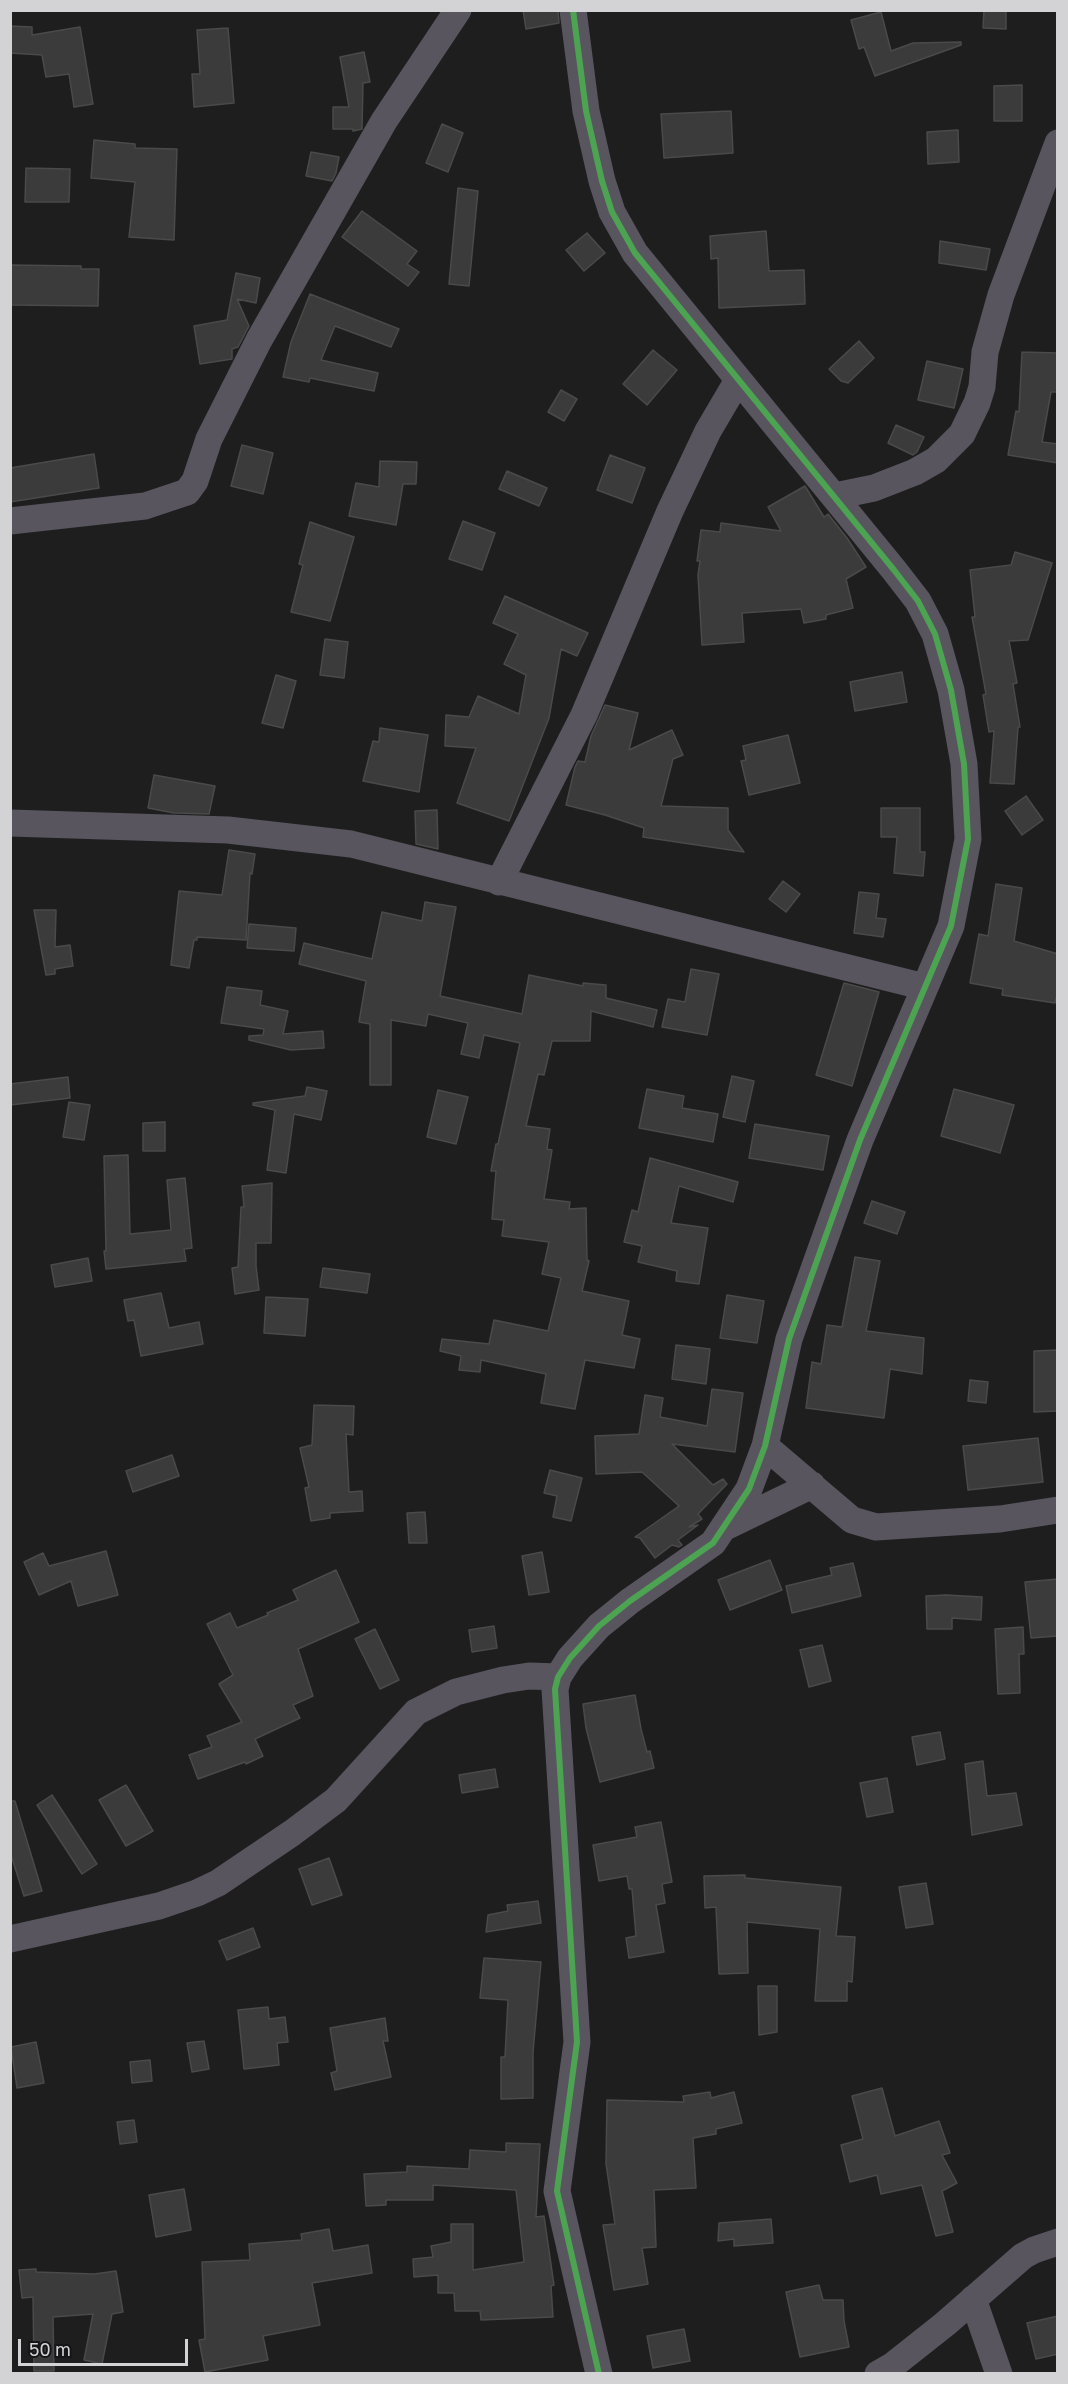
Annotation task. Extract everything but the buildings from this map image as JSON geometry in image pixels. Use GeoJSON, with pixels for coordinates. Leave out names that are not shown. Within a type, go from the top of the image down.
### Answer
{"type":"FeatureCollection","features":[{"type":"Feature","properties":{"kind":"street"},"geometry":{"type":"LineString","coordinates":[[10,521],[145,506],[187,492],[195,481],[209,440],[259,340],[384,121],[458,10]]}},
{"type":"Feature","properties":{"kind":"street"},"geometry":{"type":"LineString","coordinates":[[573,10],[586,111],[602,181],[612,212],[635,253],[835,496],[918,601],[935,634],[944,659],[964,764],[968,839],[951,926],[860,1140],[789,1339],[765,1446],[748,1489],[713,1543],[630,1601],[599,1626],[570,1658],[558,1677],[555,1689],[577,2042],[557,2191],[599,2373]]}},
{"type":"Feature","properties":{"kind":"street"},"geometry":{"type":"LineString","coordinates":[[835,496],[874,488],[915,472],[936,460],[962,434],[977,404],[982,387],[985,352],[1001,295],[1058,143]]}},
{"type":"Feature","properties":{"kind":"street"},"geometry":{"type":"LineString","coordinates":[[499,882],[584,715],[670,511],[708,431],[738,380]]}},
{"type":"Feature","properties":{"kind":"street"},"geometry":{"type":"LineString","coordinates":[[10,823],[228,830],[351,844],[925,987]]}},
{"type":"Feature","properties":{"kind":"street"},"geometry":{"type":"LineString","coordinates":[[765,1446],[852,1520],[876,1527],[1000,1519],[1058,1510]]}},
{"type":"Feature","properties":{"kind":"street"},"geometry":{"type":"LineString","coordinates":[[725,1527],[812,1485]]}},
{"type":"Feature","properties":{"kind":"street"},"geometry":{"type":"LineString","coordinates":[[10,1939],[159,1906],[218,1883],[336,1800],[416,1712],[456,1692],[503,1680],[529,1676],[558,1677]]}},
{"type":"Feature","properties":{"kind":"street"},"geometry":{"type":"LineString","coordinates":[[878,2373],[892,2366],[1023,2256],[1058,2241]]}},
{"type":"Feature","properties":{"kind":"street"},"geometry":{"type":"LineString","coordinates":[[974,2299],[999,2373]]}},
{"type":"Feature","properties":{"kind":"cycle path"},"geometry":{"type":"LineString","coordinates":[[573,10],[586,111],[602,181],[612,212],[635,253],[894,570],[918,601],[935,634],[951,690],[964,764],[968,839],[951,926],[860,1140],[789,1339],[765,1446],[749,1489],[713,1543],[630,1601],[599,1626],[570,1658],[558,1677],[555,1689],[577,2042],[557,2191],[599,2374]]}}]}
